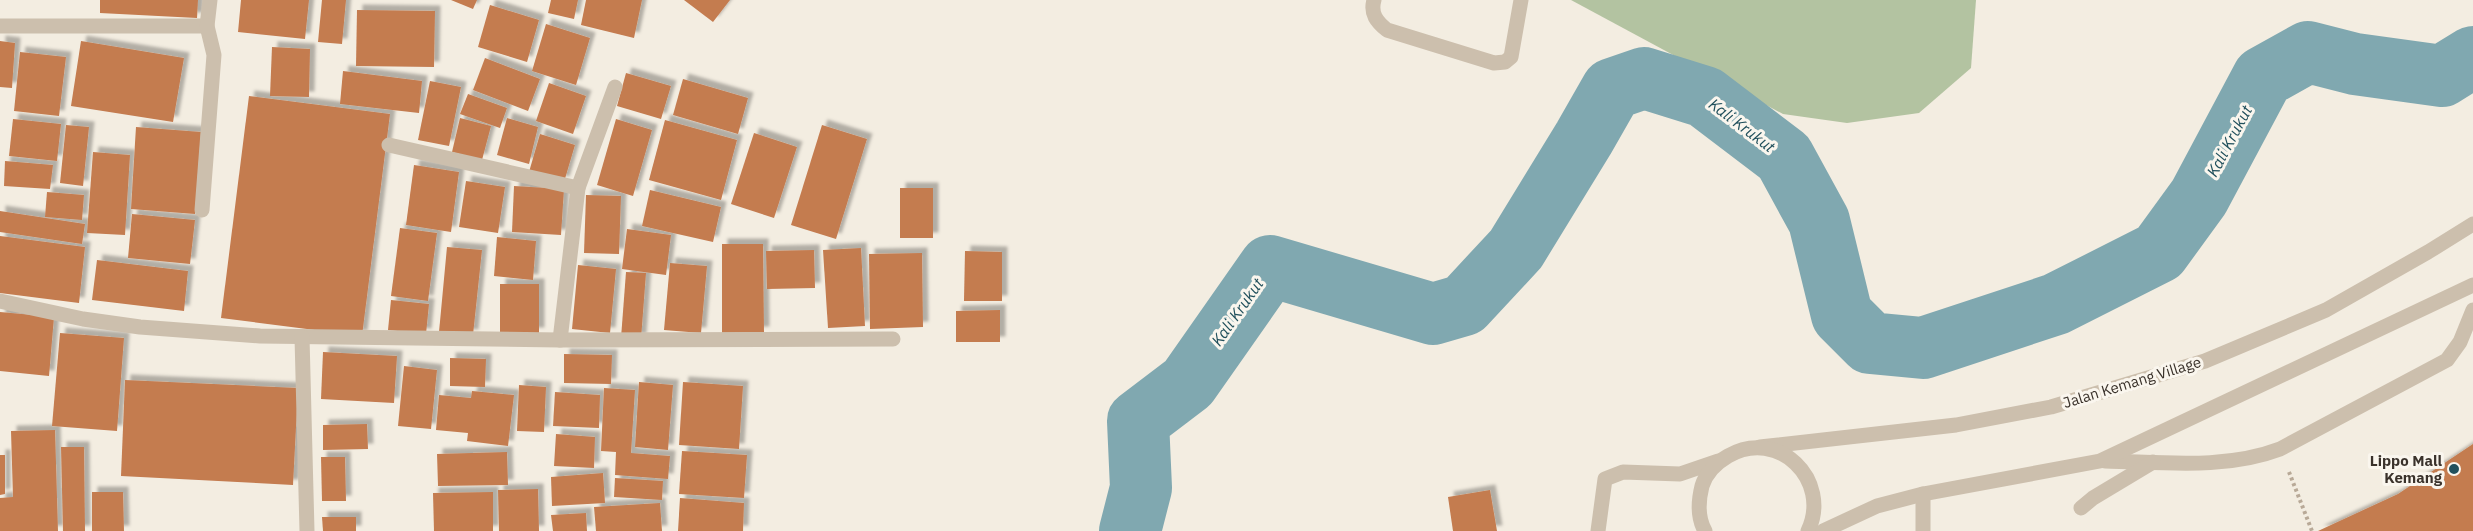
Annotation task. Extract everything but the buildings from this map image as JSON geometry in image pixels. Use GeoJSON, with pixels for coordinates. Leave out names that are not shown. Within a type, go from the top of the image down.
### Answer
{"type":"FeatureCollection","features":[{"type":"Feature","properties":{"kind":"street"},"geometry":{"type":"LineString","coordinates":[[202,210],[214,55],[207,26],[210,0]]}},
{"type":"Feature","properties":{"kind":"street"},"geometry":{"type":"LineString","coordinates":[[1374,0],[1372,6],[1375,20],[1387,30],[1494,63],[1505,62],[1511,57],[1521,0]]}},
{"type":"Feature","properties":{"kind":"street"},"geometry":{"type":"LineString","coordinates":[[0,26],[207,26]]}},
{"type":"Feature","properties":{"kind":"street"},"geometry":{"type":"LineString","coordinates":[[560,340],[578,188],[615,87]]}},
{"type":"Feature","properties":{"kind":"street"},"geometry":{"type":"LineString","coordinates":[[389,145],[578,188]]}},
{"type":"Feature","properties":{"kind":"street","name":"Jalan Kemang Village"},"geometry":{"type":"LineString","coordinates":[[1598,531],[1605,479],[1623,472],[1680,474],[1718,461],[1738,450],[1956,424],[2041,409],[2205,361],[2326,310],[2473,224]]}},
{"type":"Feature","properties":{"kind":"street"},"geometry":{"type":"LineString","coordinates":[[2100,461],[2473,285]]}},
{"type":"Feature","properties":{"kind":"street"},"geometry":{"type":"LineString","coordinates":[[0,302],[83,319],[140,327],[302,338],[893,339]]}},
{"type":"Feature","properties":{"kind":"street"},"geometry":{"type":"LineString","coordinates":[[1823,531],[1877,506],[1923,494],[2100,461],[2217,462],[2265,454],[2280,449],[2448,360],[2460,342],[2473,310]]}},
{"type":"Feature","properties":{"kind":"street"},"geometry":{"type":"LineString","coordinates":[[302,338],[307,531]]}},
{"type":"Feature","properties":{"kind":"street"},"geometry":{"type":"LineString","coordinates":[[1760,447],[1780,452],[1789,458],[1797,464],[1809,480],[1815,501],[1808,531]]}},
{"type":"Feature","properties":{"kind":"street"},"geometry":{"type":"LineString","coordinates":[[1705,531],[1701,523],[1698,501],[1704,479],[1718,461]]}},
{"type":"Feature","properties":{"kind":"street"},"geometry":{"type":"LineString","coordinates":[[2081,508],[2093,498],[2153,462]]}},
{"type":"Feature","properties":{"kind":"street"},"geometry":{"type":"LineString","coordinates":[[1923,494],[1923,531]]}},
{"type":"Feature","properties":{"kind":"path"},"geometry":{"type":"LineString","coordinates":[[2280,449],[2312,531]]}},
{"type":"Feature","properties":{"kind":"green space"},"geometry":{"type":"Polygon","coordinates":[[[1571,0],[1976,0],[1971,68],[1919,113],[1847,123],[1783,114],[1571,0]]]}},
{"type":"Feature","properties":{"kind":"waterway","name":"Kali Krukut"},"geometry":{"type":"LineString","coordinates":[[1130,531],[1141,488],[1138,421],[1188,383],[1270,266],[1433,314],[1464,305],[1516,249],[1612,89],[1644,78],[1705,97],[1784,157],[1819,221],[1842,315],[1870,343],[1923,348],[2056,304],[2159,252],[2199,197],[2263,77],[2308,52],[2355,64],[2442,76],[2473,57]]}},
{"type":"Feature","properties":{"kind":"place","name":"Lippo Mall Kemang"},"geometry":{"type":"Point","coordinates":[2454,469]}}]}
